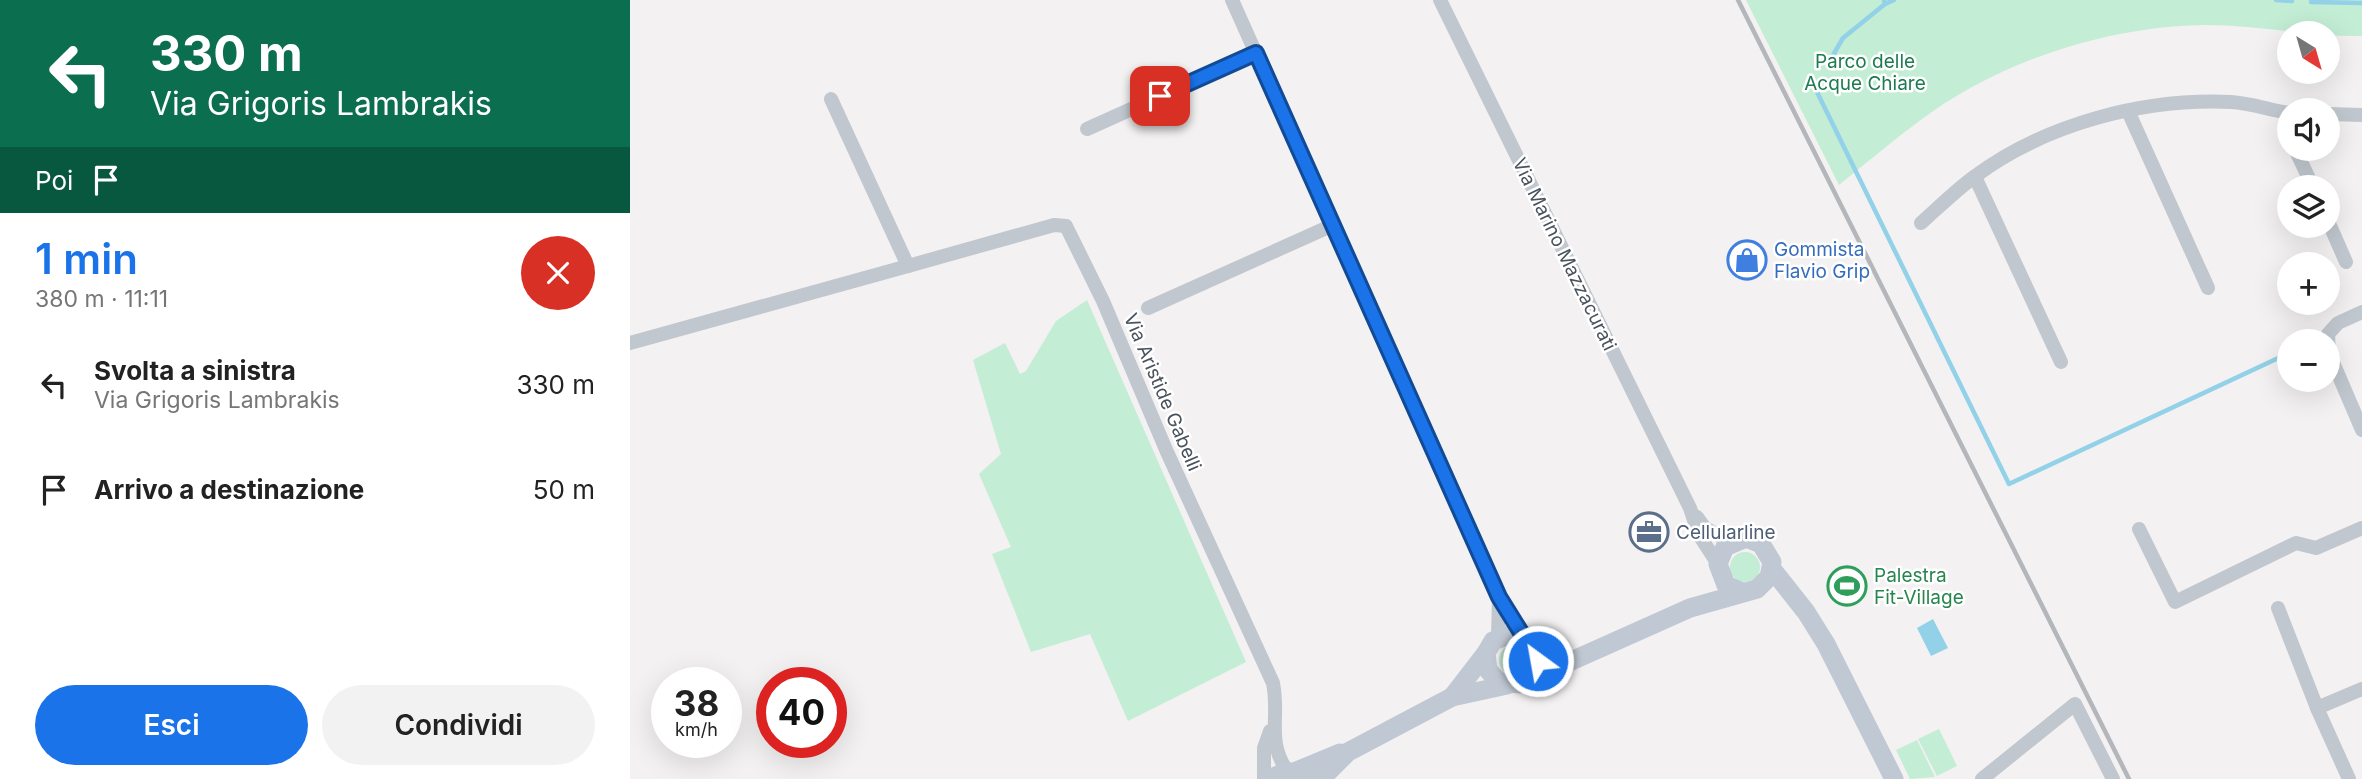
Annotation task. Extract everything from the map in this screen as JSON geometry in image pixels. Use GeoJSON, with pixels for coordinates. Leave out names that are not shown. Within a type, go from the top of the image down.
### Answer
{"type":"FeatureCollection","features":[{"type":"Feature","properties":{"kind":"street"},"geometry":{"type":"LineString","coordinates":[[1232,0],[1499,597],[1522,634],[1535,645],[1538,653],[1536,670],[1531,677]]}},
{"type":"Feature","properties":{"kind":"street","name":"Via Marino Mazzacurati"},"geometry":{"type":"LineString","coordinates":[[1440,0],[1690,508],[1699,535],[1726,585],[1806,612]]}},
{"type":"Feature","properties":{"kind":"street"},"geometry":{"type":"LineString","coordinates":[[1087,129],[1256,53]]}},
{"type":"Feature","properties":{"kind":"street"},"geometry":{"type":"LineString","coordinates":[[831,99],[908,266]]}},
{"type":"Feature","properties":{"kind":"street"},"geometry":{"type":"LineString","coordinates":[[1921,223],[1975,177],[2028,145],[2082,123],[2165,104],[2234,102],[2277,111]]}},
{"type":"Feature","properties":{"kind":"street"},"geometry":{"type":"LineString","coordinates":[[2128,111],[2208,288]]}},
{"type":"Feature","properties":{"kind":"street"},"geometry":{"type":"LineString","coordinates":[[2340,114],[2362,115]]}},
{"type":"Feature","properties":{"kind":"street"},"geometry":{"type":"LineString","coordinates":[[1975,177],[2061,362]]}},
{"type":"Feature","properties":{"kind":"street","name":"Via Aristide Gabelli"},"geometry":{"type":"LineString","coordinates":[[630,343],[1054,225],[1066,226],[1103,301],[1167,452],[1273,683],[1276,714],[1264,748],[1284,776]]}},
{"type":"Feature","properties":{"kind":"street"},"geometry":{"type":"LineString","coordinates":[[1148,308],[1333,225]]}},
{"type":"Feature","properties":{"kind":"street"},"geometry":{"type":"LineString","coordinates":[[2335,238],[2346,262]]}},
{"type":"Feature","properties":{"kind":"street"},"geometry":{"type":"LineString","coordinates":[[2362,312],[2338,323],[2328,334],[2329,353],[2362,430]]}},
{"type":"Feature","properties":{"kind":"street","name":"Via Marino Mazzacurati"},"geometry":{"type":"LineString","coordinates":[[1690,508],[1705,528],[1731,542],[1746,538],[1761,544],[1770,555],[1772,569],[1806,612],[1826,644],[1894,779]]}},
{"type":"Feature","properties":{"kind":"street"},"geometry":{"type":"LineString","coordinates":[[2139,529],[2175,601],[2297,543],[2316,548],[2362,528]]}},
{"type":"Feature","properties":{"kind":"street"},"geometry":{"type":"LineString","coordinates":[[1690,608],[1709,588],[1724,547],[1731,542]]}},
{"type":"Feature","properties":{"kind":"street"},"geometry":{"type":"LineString","coordinates":[[1284,776],[1348,752],[1452,697],[1520,684],[1531,677],[1558,670],[1583,654],[1690,608],[1749,591],[1764,584],[1772,569]]}},
{"type":"Feature","properties":{"kind":"street"},"geometry":{"type":"LineString","coordinates":[[1498,637],[1499,597]]}},
{"type":"Feature","properties":{"kind":"street"},"geometry":{"type":"LineString","coordinates":[[2278,608],[2317,708],[2349,779]]}},
{"type":"Feature","properties":{"kind":"street"},"geometry":{"type":"LineString","coordinates":[[1452,697],[1498,637],[1506,633],[1522,634]]}},
{"type":"Feature","properties":{"kind":"street"},"geometry":{"type":"LineString","coordinates":[[1486,653],[1486,662],[1493,677],[1507,685]]}},
{"type":"Feature","properties":{"kind":"street"},"geometry":{"type":"LineString","coordinates":[[1538,653],[1557,656],[1583,654]]}},
{"type":"Feature","properties":{"kind":"street"},"geometry":{"type":"LineString","coordinates":[[2317,708],[2362,690]]}},
{"type":"Feature","properties":{"kind":"street"},"geometry":{"type":"LineString","coordinates":[[1982,779],[2075,704],[2113,779]]}},
{"type":"Feature","properties":{"kind":"street","name":"Via Aristide Gabelli"},"geometry":{"type":"LineString","coordinates":[[1273,727],[1275,751],[1284,776]]}},
{"type":"Feature","properties":{"kind":"street"},"geometry":{"type":"LineString","coordinates":[[1321,779],[1348,752]]}},
{"type":"Feature","properties":{"kind":"green space","name":"Parco delle Acque Chiare"},"geometry":{"type":"Polygon","coordinates":[[[1746,0],[2362,0],[2362,36],[2340,35],[2340,21],[2277,21],[2277,30],[2206,25],[2168,27],[2092,40],[2054,51],[2017,65],[1949,101],[1839,185],[1746,0]]]}},
{"type":"Feature","properties":{"kind":"green space"},"geometry":{"type":"Polygon","coordinates":[[[1087,300],[1246,662],[1128,721],[1090,634],[1031,652],[992,554],[1011,547],[979,474],[1001,454],[973,360],[1005,343],[1020,374],[1026,371],[1056,321],[1087,300]]]}},
{"type":"Feature","properties":{"kind":"green space"},"geometry":{"type":"Polygon","coordinates":[[[1745,552],[1756,556],[1760,567],[1756,578],[1745,582],[1734,578],[1730,567],[1734,556],[1745,552]]]}},
{"type":"Feature","properties":{"kind":"green space"},"geometry":{"type":"Polygon","coordinates":[[[1514,645],[1520,646],[1528,654],[1528,666],[1520,674],[1514,675],[1508,674],[1500,666],[1499,660],[1500,654],[1508,646],[1514,645]]]}},
{"type":"Feature","properties":{"kind":"green space"},"geometry":{"type":"Polygon","coordinates":[[[1939,729],[1957,766],[1937,776],[1918,739],[1939,729]]]}},
{"type":"Feature","properties":{"kind":"green space"},"geometry":{"type":"Polygon","coordinates":[[[1917,740],[1935,777],[1910,779],[1896,750],[1917,740]]]}},
{"type":"Feature","properties":{"kind":"water"},"geometry":{"type":"Polygon","coordinates":[[[1933,619],[1948,648],[1931,656],[1917,628],[1933,619]]]}},
{"type":"Feature","properties":{"kind":"waterway"},"geometry":{"type":"LineString","coordinates":[[1829,62],[1843,38],[1885,4],[1884,0]]}},
{"type":"Feature","properties":{"kind":"waterway"},"geometry":{"type":"LineString","coordinates":[[1885,4],[1894,0]]}},
{"type":"Feature","properties":{"kind":"waterway"},"geometry":{"type":"LineString","coordinates":[[2276,0],[2292,1]]}},
{"type":"Feature","properties":{"kind":"waterway"},"geometry":{"type":"LineString","coordinates":[[2311,2],[2362,3]]}},
{"type":"Feature","properties":{"kind":"waterway"},"geometry":{"type":"LineString","coordinates":[[1821,81],[1817,92],[2009,484],[2277,359]]}},
{"type":"Feature","properties":{"kind":"railway"},"geometry":{"type":"LineString","coordinates":[[1738,0],[2129,779]]}},
{"type":"Feature","properties":{"kind":"place","name":"Gommista Flavio Grip"},"geometry":{"type":"Point","coordinates":[1747,260]}},
{"type":"Feature","properties":{"kind":"place","name":"Cellularline"},"geometry":{"type":"Point","coordinates":[1649,532]}},
{"type":"Feature","properties":{"kind":"place","name":"Palestra Fit-Village"},"geometry":{"type":"Point","coordinates":[1847,586]}},
{"type":"Feature","properties":{"kind":"route"},"geometry":{"type":"LineString","coordinates":[[1160,96],[1256,53],[1499,597],[1522,634],[1535,645],[1538,661]]}}]}
